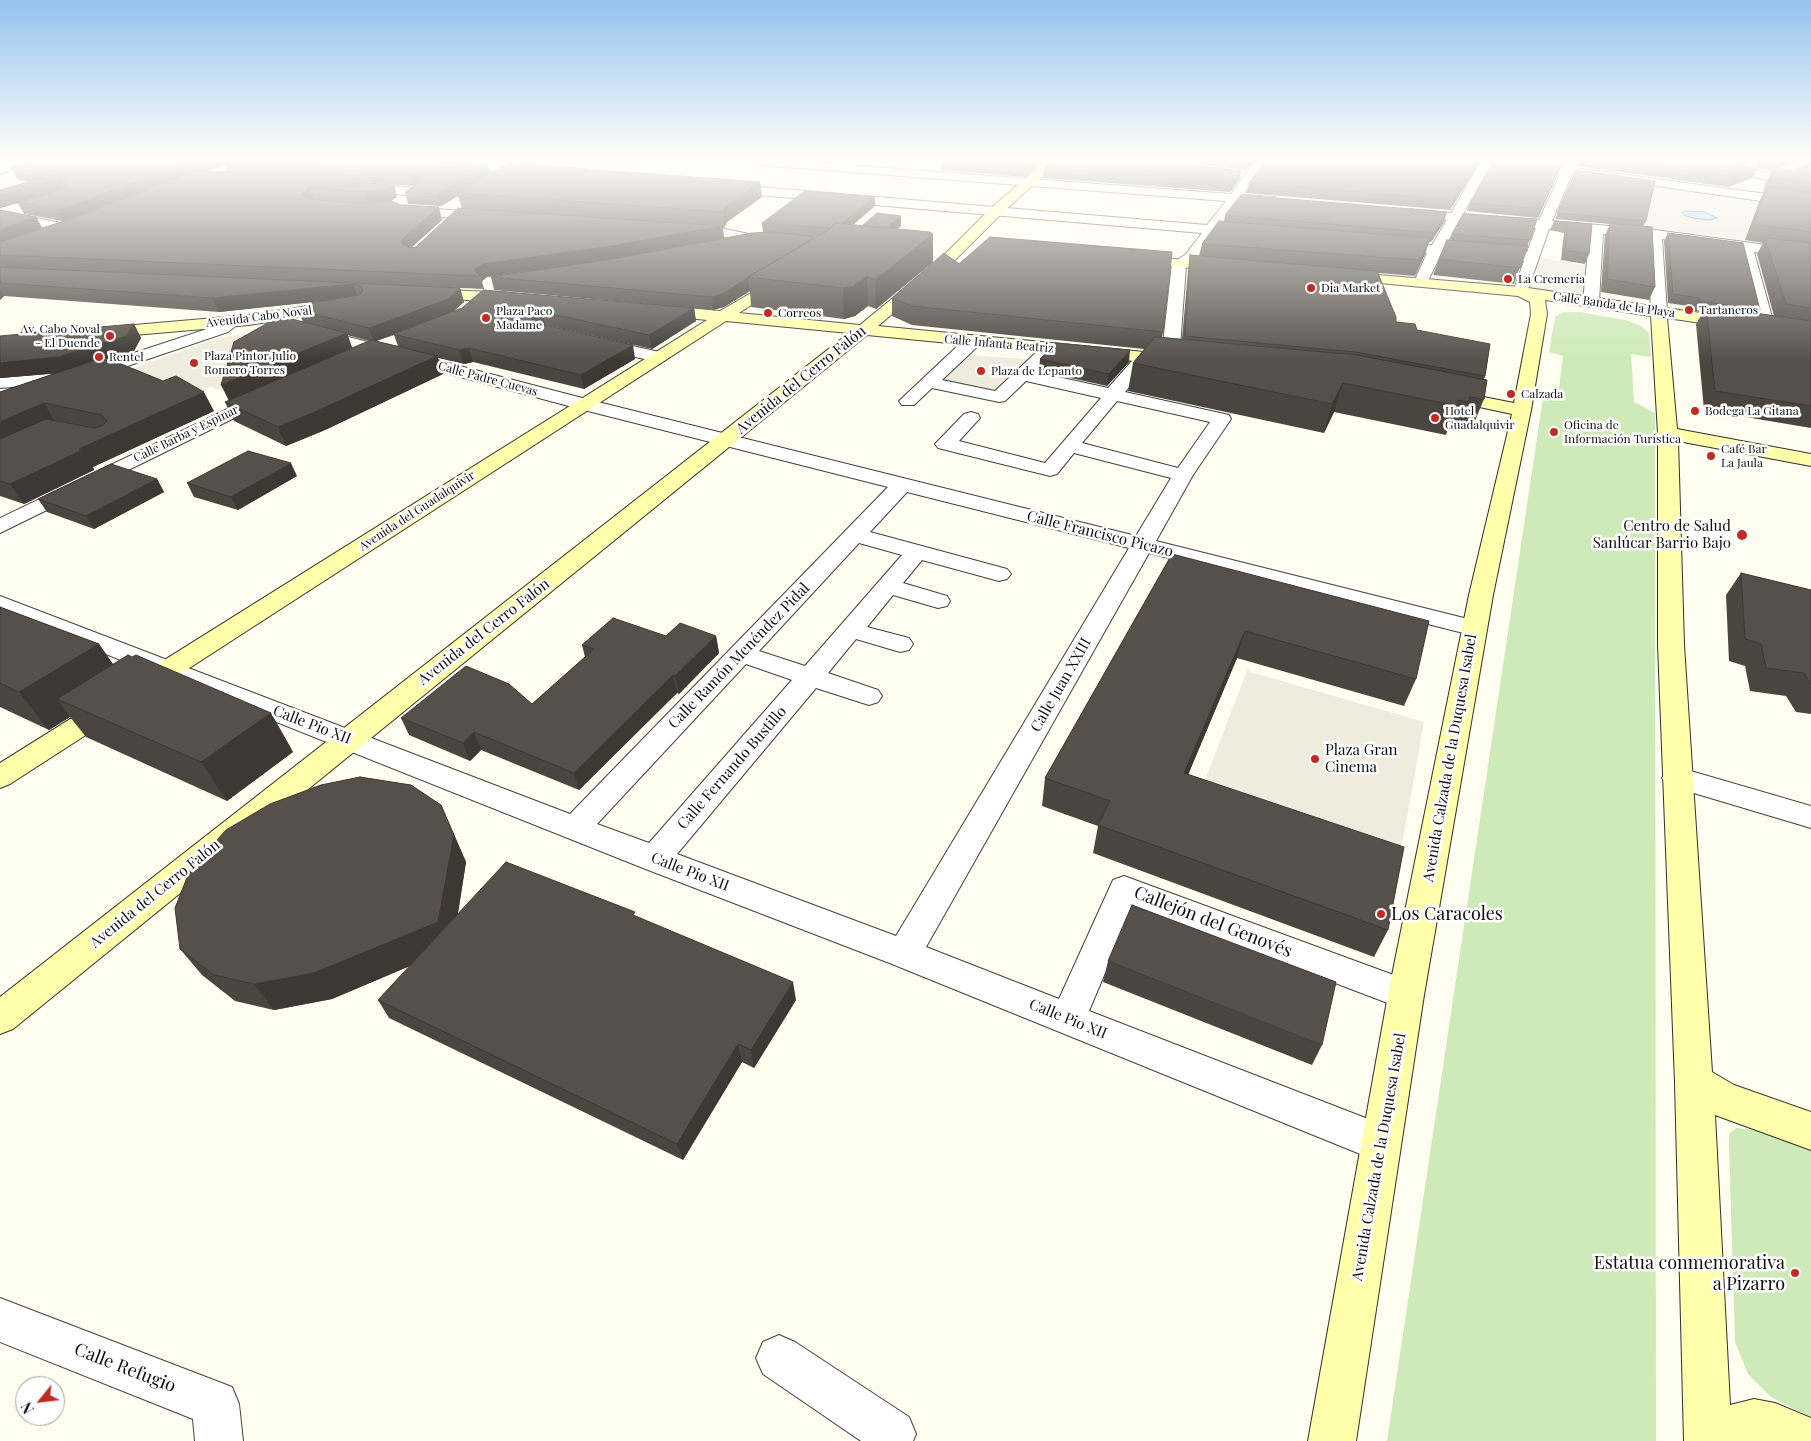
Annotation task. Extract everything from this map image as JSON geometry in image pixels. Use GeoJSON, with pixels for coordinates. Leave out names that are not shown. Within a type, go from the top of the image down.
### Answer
{"type":"FeatureCollection","features":[{"type":"Feature","properties":{"kind":"street"},"geometry":{"type":"LineString","coordinates":[[38,238],[68,227]]}},
{"type":"Feature","properties":{"kind":"street"},"geometry":{"type":"LineString","coordinates":[[734,227],[759,236]]}},
{"type":"Feature","properties":{"kind":"street"},"geometry":{"type":"LineString","coordinates":[[934,255],[943,255],[971,245],[984,227]]}},
{"type":"Feature","properties":{"kind":"street"},"geometry":{"type":"LineString","coordinates":[[1179,227],[1259,234]]}},
{"type":"Feature","properties":{"kind":"street"},"geometry":{"type":"LineString","coordinates":[[1179,264],[1191,257],[1212,227]]}},
{"type":"Feature","properties":{"kind":"street"},"geometry":{"type":"LineString","coordinates":[[1421,282],[1449,227]]}},
{"type":"Feature","properties":{"kind":"street"},"geometry":{"type":"LineString","coordinates":[[1543,227],[1521,292],[1537,300],[1539,314],[1553,309],[1577,308],[1624,316],[1646,323],[1659,321]]}},
{"type":"Feature","properties":{"kind":"street"},"geometry":{"type":"LineString","coordinates":[[1578,227],[1650,234],[1811,255]]}},
{"type":"Feature","properties":{"kind":"street"},"geometry":{"type":"LineString","coordinates":[[668,228],[759,236]]}},
{"type":"Feature","properties":{"kind":"street"},"geometry":{"type":"LineString","coordinates":[[1591,301],[1597,229]]}},
{"type":"Feature","properties":{"kind":"street"},"geometry":{"type":"LineString","coordinates":[[1650,234],[1668,433],[1671,645],[1694,1082],[1709,1441],[1732,1428],[1754,1423],[1774,1427],[1807,1441]]}},
{"type":"Feature","properties":{"kind":"street"},"geometry":{"type":"LineString","coordinates":[[716,246],[759,236]]}},
{"type":"Feature","properties":{"kind":"street"},"geometry":{"type":"LineString","coordinates":[[1377,244],[1534,257]]}},
{"type":"Feature","properties":{"kind":"street","name":"Avenida del Cerro Falón"},"geometry":{"type":"LineString","coordinates":[[0,1018],[348,739],[726,440],[944,263],[971,245]]}},
{"type":"Feature","properties":{"kind":"street"},"geometry":{"type":"LineString","coordinates":[[1746,247],[1767,328]]}},
{"type":"Feature","properties":{"kind":"street"},"geometry":{"type":"LineString","coordinates":[[1122,259],[1237,268]]}},
{"type":"Feature","properties":{"kind":"street"},"geometry":{"type":"LineString","coordinates":[[1170,360],[1179,264]]}},
{"type":"Feature","properties":{"kind":"street","name":"Avenida del Guadalquivir"},"geometry":{"type":"LineString","coordinates":[[0,777],[799,268]]}},
{"type":"Feature","properties":{"kind":"street","name":"Calle Banda de la Playa"},"geometry":{"type":"LineString","coordinates":[[1324,275],[1521,292],[1591,301],[1659,321],[1767,328],[1811,334]]}},
{"type":"Feature","properties":{"kind":"street"},"geometry":{"type":"LineString","coordinates":[[407,295],[510,283],[514,291],[525,298],[426,294]]}},
{"type":"Feature","properties":{"kind":"street"},"geometry":{"type":"LineString","coordinates":[[318,309],[337,300],[338,298],[333,290]]}},
{"type":"Feature","properties":{"kind":"street"},"geometry":{"type":"LineString","coordinates":[[465,312],[483,296]]}},
{"type":"Feature","properties":{"kind":"street","name":"Avenida Cabo Noval"},"geometry":{"type":"LineString","coordinates":[[86,334],[249,320],[348,305]]}},
{"type":"Feature","properties":{"kind":"street","name":"Calle Infanta Beatriz"},"geometry":{"type":"LineString","coordinates":[[642,309],[1189,362]]}},
{"type":"Feature","properties":{"kind":"street","name":"Avenida Calzada de la Duquesa Isabel"},"geometry":{"type":"LineString","coordinates":[[1332,1441],[1406,995],[1474,628],[1522,410],[1539,314]]}},
{"type":"Feature","properties":{"kind":"street","name":"Calle Padre Cuevas"},"geometry":{"type":"LineString","coordinates":[[249,320],[287,326],[726,440]]}},
{"type":"Feature","properties":{"kind":"street"},"geometry":{"type":"LineString","coordinates":[[9,399],[222,329],[230,324],[230,321]]}},
{"type":"Feature","properties":{"kind":"street"},"geometry":{"type":"LineString","coordinates":[[348,361],[402,338]]}},
{"type":"Feature","properties":{"kind":"street"},"geometry":{"type":"LineString","coordinates":[[583,340],[658,357]]}},
{"type":"Feature","properties":{"kind":"street"},"geometry":{"type":"LineString","coordinates":[[908,401],[972,342]]}},
{"type":"Feature","properties":{"kind":"street"},"geometry":{"type":"LineString","coordinates":[[928,382],[999,397],[1050,349]]}},
{"type":"Feature","properties":{"kind":"street"},"geometry":{"type":"LineString","coordinates":[[971,418],[945,444],[1050,470],[1144,357]]}},
{"type":"Feature","properties":{"kind":"street"},"geometry":{"type":"LineString","coordinates":[[1023,375],[1113,395]]}},
{"type":"Feature","properties":{"kind":"street"},"geometry":{"type":"LineString","coordinates":[[0,383],[79,376]]}},
{"type":"Feature","properties":{"kind":"street","name":"Calle Barba y Espinar"},"geometry":{"type":"LineString","coordinates":[[0,526],[277,391]]}},
{"type":"Feature","properties":{"kind":"street"},"geometry":{"type":"LineString","coordinates":[[1431,392],[1522,410]]}},
{"type":"Feature","properties":{"kind":"street","name":"Calle Juan XXIII"},"geometry":{"type":"LineString","coordinates":[[904,954],[1144,545],[1183,475],[1222,419],[1113,395]]}},
{"type":"Feature","properties":{"kind":"street"},"geometry":{"type":"LineString","coordinates":[[1668,433],[1810,462]]}},
{"type":"Feature","properties":{"kind":"street","name":"Calle Francisco Picazo"},"geometry":{"type":"LineString","coordinates":[[726,440],[1474,628]]}},
{"type":"Feature","properties":{"kind":"street"},"geometry":{"type":"LineString","coordinates":[[1069,446],[1183,475]]}},
{"type":"Feature","properties":{"kind":"street","name":"Calle Ramón Menéndez Pidal"},"geometry":{"type":"LineString","coordinates":[[575,828],[903,484]]}},
{"type":"Feature","properties":{"kind":"street"},"geometry":{"type":"LineString","coordinates":[[855,535],[999,574]]}},
{"type":"Feature","properties":{"kind":"street","name":"Calle Fernando Bustillo"},"geometry":{"type":"LineString","coordinates":[[654,858],[917,552]]}},
{"type":"Feature","properties":{"kind":"street"},"geometry":{"type":"LineString","coordinates":[[888,586],[938,601]]}},
{"type":"Feature","properties":{"kind":"street","name":"Calle Pio XII"},"geometry":{"type":"LineString","coordinates":[[0,603],[575,828],[904,954],[1380,1143]]}},
{"type":"Feature","properties":{"kind":"street"},"geometry":{"type":"LineString","coordinates":[[850,630],[900,644]]}},
{"type":"Feature","properties":{"kind":"street"},"geometry":{"type":"LineString","coordinates":[[741,654],[869,696]]}},
{"type":"Feature","properties":{"kind":"street"},"geometry":{"type":"LineString","coordinates":[[1677,778],[1811,817]]}},
{"type":"Feature","properties":{"kind":"street","name":"Callejón del Genovés"},"geometry":{"type":"LineString","coordinates":[[1068,1019],[1124,889],[1406,995]]}},
{"type":"Feature","properties":{"kind":"street"},"geometry":{"type":"LineString","coordinates":[[1694,1082],[1723,1100],[1811,1131]]}},
{"type":"Feature","properties":{"kind":"street","name":"Calle Refugio"},"geometry":{"type":"LineString","coordinates":[[0,1320],[215,1404],[219,1441]]}},
{"type":"Feature","properties":{"kind":"street"},"geometry":{"type":"LineString","coordinates":[[779,1358],[892,1434],[889,1441]]}},
{"type":"Feature","properties":{"kind":"green space"},"geometry":{"type":"Polygon","coordinates":[[[1563,312],[1580,312],[1625,320],[1641,326],[1649,333],[1651,357],[1631,354],[1634,402],[1655,413],[1656,1441],[1387,1441],[1543,398],[1551,399],[1558,396],[1563,356],[1549,352],[1555,317],[1563,312]]]}},
{"type":"Feature","properties":{"kind":"green space"},"geometry":{"type":"Polygon","coordinates":[[[1736,1128],[1755,1130],[1811,1150],[1811,1418],[1771,1397],[1748,1374],[1735,1342],[1729,1134],[1736,1128]]]}},
{"type":"Feature","properties":{"kind":"shaded area"},"geometry":{"type":"Polygon","coordinates":[[[1647,227],[1752,227],[1748,245],[1646,233],[1647,227]]]}},
{"type":"Feature","properties":{"kind":"shaded area"},"geometry":{"type":"Polygon","coordinates":[[[1534,257],[1592,266],[1591,301],[1521,292],[1534,257]]]}},
{"type":"Feature","properties":{"kind":"shaded area","name":"Plaza Pintor Julio Romero Torres"},"geometry":{"type":"Polygon","coordinates":[[[248,334],[293,344],[263,373],[219,390],[210,387],[189,396],[114,375],[221,337],[248,334]]]}},
{"type":"Feature","properties":{"kind":"shaded area","name":"Plaza de Lepanto"},"geometry":{"type":"Polygon","coordinates":[[[951,354],[1042,360],[1003,399],[919,383],[951,354]]]}},
{"type":"Feature","properties":{"kind":"shaded area","name":"Plaza Gran Cinema"},"geometry":{"type":"Polygon","coordinates":[[[1247,671],[1424,722],[1399,862],[1199,796],[1247,671]]]}},
{"type":"Feature","properties":{"kind":"building"},"geometry":{"type":"Polygon","coordinates":[[[46,227],[415,227],[403,238],[401,243],[410,248],[416,247],[437,227],[715,227],[612,246],[483,264],[474,270],[480,276],[0,255],[0,242],[46,227]]]}},
{"type":"Feature","properties":{"kind":"building"},"geometry":{"type":"Polygon","coordinates":[[[831,227],[880,227],[930,232],[933,234],[875,280],[867,276],[854,286],[843,288],[748,277],[831,227]]]}},
{"type":"Feature","properties":{"kind":"building"},"geometry":{"type":"Polygon","coordinates":[[[1214,227],[1297,227],[1430,238],[1420,260],[1202,244],[1214,227]]]}},
{"type":"Feature","properties":{"kind":"building"},"geometry":{"type":"Polygon","coordinates":[[[1367,227],[1438,227],[1434,233],[1367,227]]]}},
{"type":"Feature","properties":{"kind":"building"},"geometry":{"type":"Polygon","coordinates":[[[1456,227],[1534,227],[1530,240],[1452,234],[1456,227]]]}},
{"type":"Feature","properties":{"kind":"building"},"geometry":{"type":"Polygon","coordinates":[[[1568,227],[1592,227],[1589,254],[1565,250],[1568,227]]]}},
{"type":"Feature","properties":{"kind":"building"},"geometry":{"type":"Polygon","coordinates":[[[1610,227],[1652,227],[1655,287],[1607,279],[1610,227]]]}},
{"type":"Feature","properties":{"kind":"building"},"geometry":{"type":"Polygon","coordinates":[[[1777,227],[1811,227],[1811,232],[1777,227]]]}},
{"type":"Feature","properties":{"kind":"building"},"geometry":{"type":"Polygon","coordinates":[[[772,232],[815,237],[722,294],[712,297],[491,277],[613,259],[752,233],[772,232]]]}},
{"type":"Feature","properties":{"kind":"building"},"geometry":{"type":"Polygon","coordinates":[[[1668,233],[1743,243],[1760,310],[1700,301],[1699,298],[1673,294],[1668,233]]]}},
{"type":"Feature","properties":{"kind":"building"},"geometry":{"type":"Polygon","coordinates":[[[990,237],[1172,252],[1163,332],[912,306],[892,298],[944,253],[959,264],[990,237]]]}},
{"type":"Feature","properties":{"kind":"building"},"geometry":{"type":"Polygon","coordinates":[[[1765,238],[1811,243],[1811,308],[1786,304],[1765,238]]]}},
{"type":"Feature","properties":{"kind":"building"},"geometry":{"type":"Polygon","coordinates":[[[1447,240],[1528,246],[1520,268],[1439,259],[1447,240]]]}},
{"type":"Feature","properties":{"kind":"building"},"geometry":{"type":"Polygon","coordinates":[[[1190,255],[1377,271],[1396,317],[1396,322],[1415,324],[1417,330],[1490,344],[1485,376],[1355,352],[1185,336],[1190,255]]]}},
{"type":"Feature","properties":{"kind":"building"},"geometry":{"type":"Polygon","coordinates":[[[0,267],[460,288],[448,299],[369,328],[298,310],[310,303],[359,295],[363,291],[361,286],[353,284],[212,298],[0,283],[0,267]]]}},
{"type":"Feature","properties":{"kind":"building"},"geometry":{"type":"Polygon","coordinates":[[[483,290],[694,308],[649,335],[542,312],[535,314],[532,319],[535,323],[633,345],[581,375],[469,348],[459,350],[393,334],[462,308],[483,290]]]}},
{"type":"Feature","properties":{"kind":"building"},"geometry":{"type":"Polygon","coordinates":[[[1706,306],[1811,321],[1811,406],[1715,391],[1706,306]]]}},
{"type":"Feature","properties":{"kind":"building"},"geometry":{"type":"Polygon","coordinates":[[[280,316],[347,333],[221,385],[234,342],[280,316]]]}},
{"type":"Feature","properties":{"kind":"building"},"geometry":{"type":"Polygon","coordinates":[[[134,324],[126,336],[59,357],[0,363],[0,336],[134,324]]]}},
{"type":"Feature","properties":{"kind":"building"},"geometry":{"type":"Polygon","coordinates":[[[1155,337],[1357,355],[1487,380],[1484,399],[1470,397],[1468,402],[1458,400],[1458,406],[1343,383],[1332,404],[1133,363],[1155,337]]]}},
{"type":"Feature","properties":{"kind":"building"},"geometry":{"type":"Polygon","coordinates":[[[371,340],[437,356],[278,427],[225,402],[371,340]]]}},
{"type":"Feature","properties":{"kind":"building"},"geometry":{"type":"Polygon","coordinates":[[[1056,343],[1130,350],[1109,374],[1040,359],[1056,343]]]}},
{"type":"Feature","properties":{"kind":"building"},"geometry":{"type":"Polygon","coordinates":[[[104,357],[163,381],[176,376],[204,392],[79,449],[83,450],[10,484],[0,481],[0,439],[46,419],[94,428],[102,426],[107,421],[102,415],[44,403],[0,422],[0,392],[104,357]]]}},
{"type":"Feature","properties":{"kind":"building"},"geometry":{"type":"Polygon","coordinates":[[[248,451],[291,463],[231,497],[187,483],[248,451]]]}},
{"type":"Feature","properties":{"kind":"building"},"geometry":{"type":"Polygon","coordinates":[[[111,464],[157,479],[86,516],[38,499],[111,464]]]}},
{"type":"Feature","properties":{"kind":"building"},"geometry":{"type":"Polygon","coordinates":[[[1172,554],[1429,621],[1416,679],[1245,631],[1184,773],[1404,847],[1388,930],[1098,825],[1110,801],[1045,778],[1172,554]]]}},
{"type":"Feature","properties":{"kind":"building"},"geometry":{"type":"Polygon","coordinates":[[[1741,573],[1811,590],[1811,685],[1804,673],[1766,668],[1761,644],[1745,639],[1741,573]]]}},
{"type":"Feature","properties":{"kind":"building"},"geometry":{"type":"Polygon","coordinates":[[[0,607],[99,644],[19,692],[0,683],[0,607]]]}},
{"type":"Feature","properties":{"kind":"building"},"geometry":{"type":"Polygon","coordinates":[[[613,618],[666,636],[680,623],[716,636],[675,676],[673,675],[574,773],[474,732],[463,743],[401,718],[466,666],[509,684],[532,704],[594,649],[582,645],[613,618]]]}},
{"type":"Feature","properties":{"kind":"building"},"geometry":{"type":"Polygon","coordinates":[[[128,655],[132,657],[136,655],[271,713],[201,762],[57,699],[128,655]]]}},
{"type":"Feature","properties":{"kind":"building"},"geometry":{"type":"Polygon","coordinates":[[[360,777],[411,785],[441,805],[454,835],[438,922],[314,973],[254,984],[214,975],[180,949],[175,908],[190,870],[226,830],[270,804],[321,785],[360,777]]]}},
{"type":"Feature","properties":{"kind":"building"},"geometry":{"type":"Polygon","coordinates":[[[506,862],[635,912],[633,915],[793,982],[751,1050],[738,1044],[677,1144],[378,1000],[506,862]]]}},
{"type":"Feature","properties":{"kind":"building"},"geometry":{"type":"Polygon","coordinates":[[[1132,905],[1336,982],[1322,1045],[1108,961],[1132,905]]]}},
{"type":"Feature","properties":{"kind":"place","name":"La Cremería"},"geometry":{"type":"Point","coordinates":[1508,279]}},
{"type":"Feature","properties":{"kind":"place","name":"Dia Market"},"geometry":{"type":"Point","coordinates":[1311,288]}},
{"type":"Feature","properties":{"kind":"place","name":"Tartaneros"},"geometry":{"type":"Point","coordinates":[1689,310]}},
{"type":"Feature","properties":{"kind":"place","name":"Correos"},"geometry":{"type":"Point","coordinates":[768,313]}},
{"type":"Feature","properties":{"kind":"place","name":"Plaza Paco Madame"},"geometry":{"type":"Point","coordinates":[486,318]}},
{"type":"Feature","properties":{"kind":"place","name":"Av. Cabo Noval - El Duende"},"geometry":{"type":"Point","coordinates":[110,336]}},
{"type":"Feature","properties":{"kind":"place","name":"Rentel"},"geometry":{"type":"Point","coordinates":[99,357]}},
{"type":"Feature","properties":{"kind":"place","name":"Plaza Pintor Julio Romero Torres"},"geometry":{"type":"Point","coordinates":[194,363]}},
{"type":"Feature","properties":{"kind":"place","name":"Plaza de Lepanto"},"geometry":{"type":"Point","coordinates":[981,371]}},
{"type":"Feature","properties":{"kind":"place","name":"Calzada"},"geometry":{"type":"Point","coordinates":[1511,394]}},
{"type":"Feature","properties":{"kind":"place","name":"Bodega La Gitana"},"geometry":{"type":"Point","coordinates":[1695,411]}},
{"type":"Feature","properties":{"kind":"place","name":"Hotel Guadalquivir"},"geometry":{"type":"Point","coordinates":[1435,418]}},
{"type":"Feature","properties":{"kind":"place","name":"Oficina de Información Turística"},"geometry":{"type":"Point","coordinates":[1554,432]}},
{"type":"Feature","properties":{"kind":"place","name":"Café Bar La Jaula"},"geometry":{"type":"Point","coordinates":[1711,456]}},
{"type":"Feature","properties":{"kind":"place","name":"Centro de Salud Sanlúcar Barrio Bajo"},"geometry":{"type":"Point","coordinates":[1742,535]}},
{"type":"Feature","properties":{"kind":"place","name":"Plaza Gran Cinema"},"geometry":{"type":"Point","coordinates":[1315,759]}},
{"type":"Feature","properties":{"kind":"place","name":"Los Caracoles"},"geometry":{"type":"Point","coordinates":[1381,914]}},
{"type":"Feature","properties":{"kind":"place","name":"Estatua conmemorativa a Pizarro"},"geometry":{"type":"Point","coordinates":[1795,1273]}}]}
